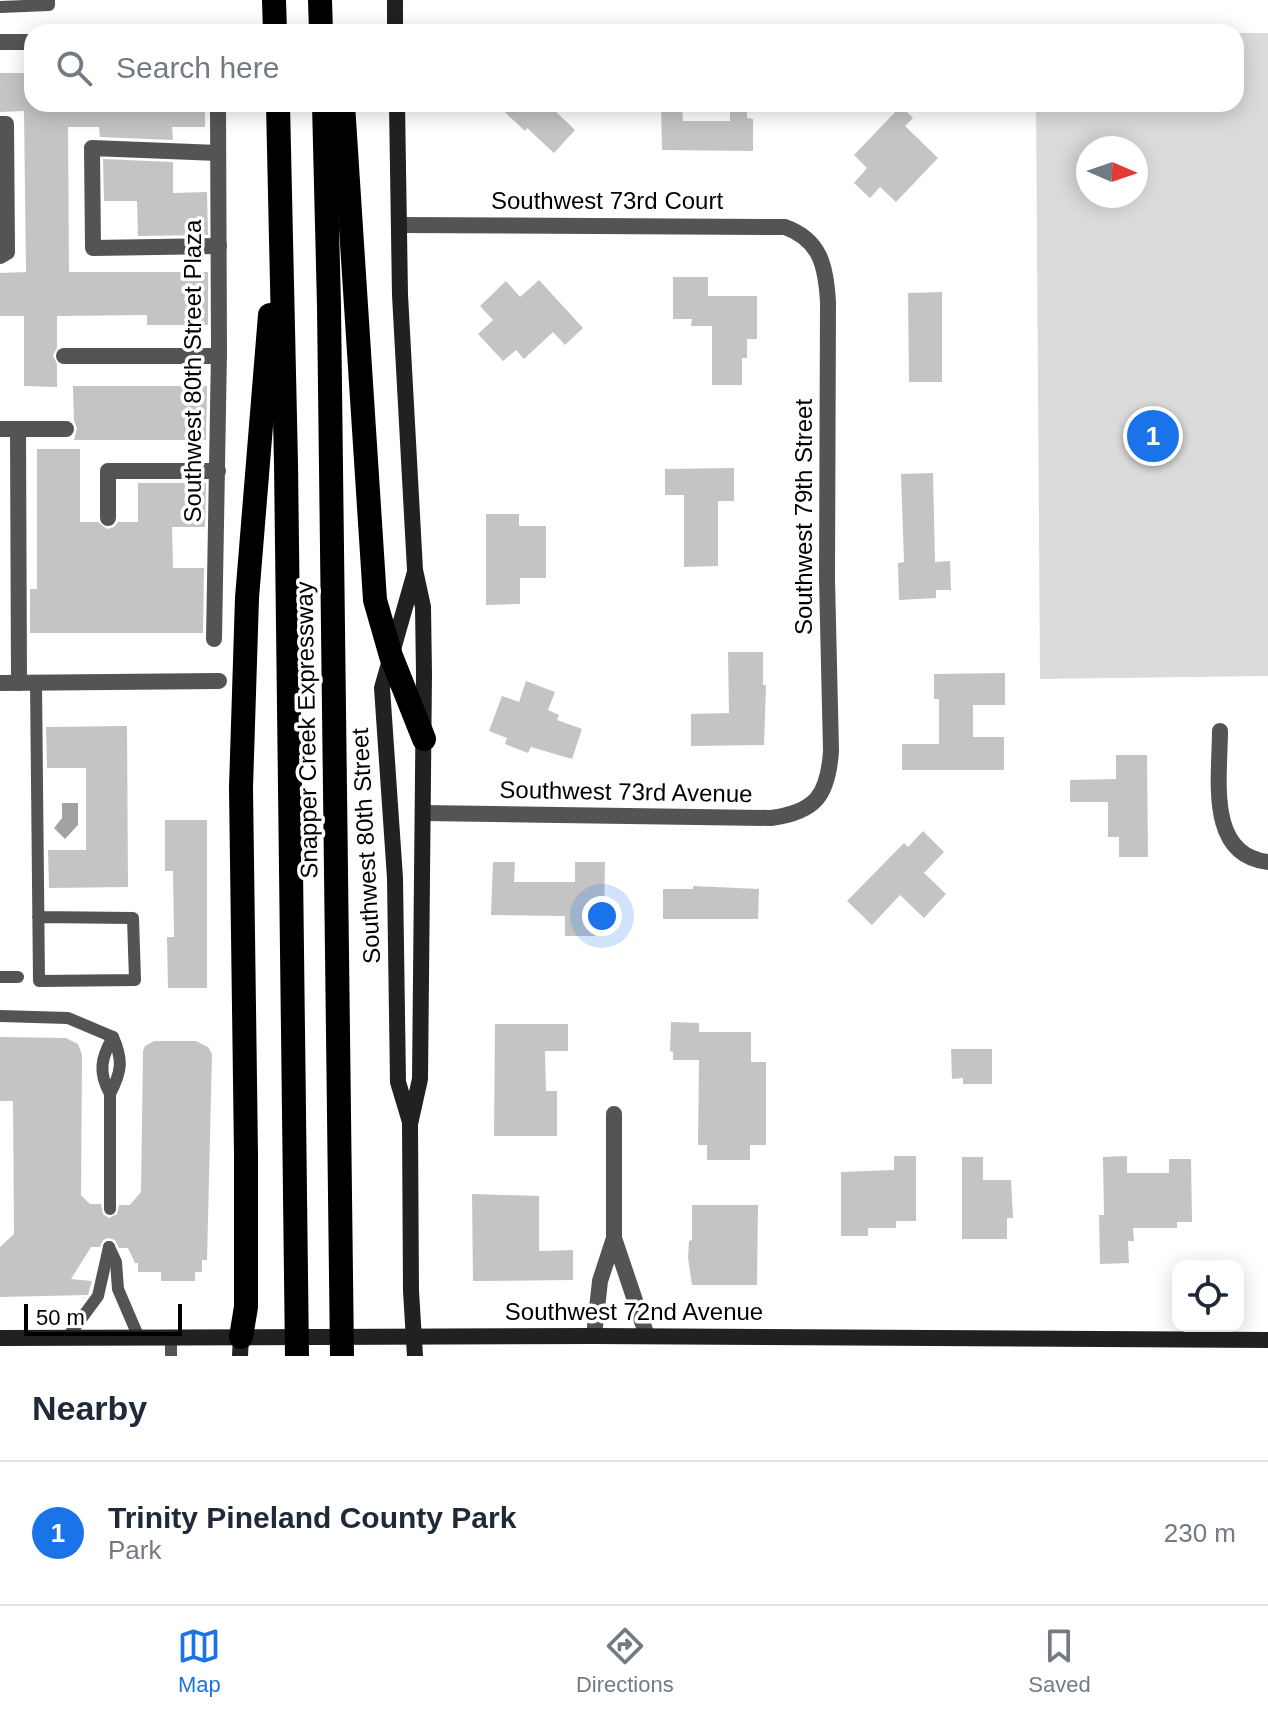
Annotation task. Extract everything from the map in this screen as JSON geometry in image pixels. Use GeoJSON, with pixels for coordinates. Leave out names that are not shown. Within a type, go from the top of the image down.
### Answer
{"type":"FeatureCollection","features":[{"type":"Feature","properties":{"kind":"highway"},"geometry":{"type":"LineString","coordinates":[[274,0],[275,24]]}},
{"type":"Feature","properties":{"kind":"highway"},"geometry":{"type":"LineString","coordinates":[[320,0],[322,24]]}},
{"type":"Feature","properties":{"kind":"highway","name":"Snapper Creek Expressway"},"geometry":{"type":"LineString","coordinates":[[278,112],[297,1356]]}},
{"type":"Feature","properties":{"kind":"highway","name":"Snapper Creek Expressway"},"geometry":{"type":"LineString","coordinates":[[324,112],[342,1356]]}},
{"type":"Feature","properties":{"kind":"highway"},"geometry":{"type":"LineString","coordinates":[[344,112],[373,583],[391,656],[424,739]]}},
{"type":"Feature","properties":{"kind":"highway"},"geometry":{"type":"LineString","coordinates":[[240,1346],[246,1294],[241,788],[247,598],[281,177]]}},
{"type":"Feature","properties":{"kind":"street"},"geometry":{"type":"LineString","coordinates":[[395,0],[395,24]]}},
{"type":"Feature","properties":{"kind":"street"},"geometry":{"type":"LineString","coordinates":[[0,42],[24,42]]}},
{"type":"Feature","properties":{"kind":"street","name":"Southwest 80th Street Plaza"},"geometry":{"type":"LineString","coordinates":[[214,639],[219,356],[218,112]]}},
{"type":"Feature","properties":{"kind":"street","name":"Southwest 80th Street"},"geometry":{"type":"LineString","coordinates":[[397,112],[399,225],[415,570],[423,607],[420,1079],[410,1124],[415,1356]]}},
{"type":"Feature","properties":{"kind":"street"},"geometry":{"type":"LineString","coordinates":[[0,124],[6,124],[7,236],[7,252],[0,256]]}},
{"type":"Feature","properties":{"kind":"street"},"geometry":{"type":"LineString","coordinates":[[218,153],[92,148],[93,248],[219,246]]}},
{"type":"Feature","properties":{"kind":"street","name":"Southwest 73rd Court"},"geometry":{"type":"LineString","coordinates":[[399,225],[773,225],[797,231],[811,241]]}},
{"type":"Feature","properties":{"kind":"street","name":"Southwest 79th Street"},"geometry":{"type":"LineString","coordinates":[[811,241],[822,263],[828,302],[827,579],[831,751],[829,775],[821,796]]}},
{"type":"Feature","properties":{"kind":"street"},"geometry":{"type":"LineString","coordinates":[[64,356],[219,356]]}},
{"type":"Feature","properties":{"kind":"street"},"geometry":{"type":"LineString","coordinates":[[0,429],[66,429]]}},
{"type":"Feature","properties":{"kind":"street"},"geometry":{"type":"LineString","coordinates":[[18,429],[27,683]]}},
{"type":"Feature","properties":{"kind":"street"},"geometry":{"type":"LineString","coordinates":[[108,518],[108,471],[218,471]]}},
{"type":"Feature","properties":{"kind":"street","name":"Southwest 80th Street"},"geometry":{"type":"LineString","coordinates":[[410,1124],[398,1082],[395,878],[382,696],[384,677],[415,570]]}},
{"type":"Feature","properties":{"kind":"street"},"geometry":{"type":"LineString","coordinates":[[0,683],[219,681]]}},
{"type":"Feature","properties":{"kind":"street"},"geometry":{"type":"LineString","coordinates":[[1220,731],[1221,817],[1228,839],[1244,856],[1268,862]]}},
{"type":"Feature","properties":{"kind":"street","name":"Southwest 73rd Avenue"},"geometry":{"type":"LineString","coordinates":[[424,813],[771,818],[801,811],[821,796]]}},
{"type":"Feature","properties":{"kind":"street"},"geometry":{"type":"LineString","coordinates":[[614,1114],[614,1238],[647,1336]]}},
{"type":"Feature","properties":{"kind":"street"},"geometry":{"type":"LineString","coordinates":[[594,1336],[600,1281],[614,1238]]}},
{"type":"Feature","properties":{"kind":"street"},"geometry":{"type":"LineString","coordinates":[[600,1281],[628,1282]]}},
{"type":"Feature","properties":{"kind":"street","name":"Southwest 72nd Avenue"},"geometry":{"type":"LineString","coordinates":[[0,1338],[171,1337],[240,1346],[414,1336],[1268,1340]]}},
{"type":"Feature","properties":{"kind":"lane"},"geometry":{"type":"LineString","coordinates":[[0,7],[49,5],[49,0]]}},
{"type":"Feature","properties":{"kind":"lane"},"geometry":{"type":"LineString","coordinates":[[27,683],[39,981],[135,980],[133,918],[38,917]]}},
{"type":"Feature","properties":{"kind":"lane"},"geometry":{"type":"LineString","coordinates":[[0,977],[18,977]]}},
{"type":"Feature","properties":{"kind":"lane"},"geometry":{"type":"LineString","coordinates":[[0,1016],[68,1018],[113,1037],[121,1057],[117,1080],[110,1094],[110,1209]]}},
{"type":"Feature","properties":{"kind":"lane"},"geometry":{"type":"LineString","coordinates":[[110,1094],[103,1082],[101,1062],[113,1037]]}},
{"type":"Feature","properties":{"kind":"lane"},"geometry":{"type":"LineString","coordinates":[[67,1338],[98,1296],[109,1247],[116,1262],[118,1289],[139,1338]]}},
{"type":"Feature","properties":{"kind":"lane"},"geometry":{"type":"LineString","coordinates":[[171,1337],[171,1356]]}},
{"type":"Feature","properties":{"kind":"shaded area"},"geometry":{"type":"Polygon","coordinates":[[[1244,33],[1268,33],[1268,676],[1040,679],[1036,112],[1244,112],[1244,33]]]}},
{"type":"Feature","properties":{"kind":"shaded area"},"geometry":{"type":"Polygon","coordinates":[[[62,803],[78,803],[78,825],[65,839],[54,828],[62,818],[62,803]]]}},
{"type":"Feature","properties":{"kind":"building"},"geometry":{"type":"Polygon","coordinates":[[[0,73],[24,73],[24,111],[0,112],[0,73]]]}},
{"type":"Feature","properties":{"kind":"building"},"geometry":{"type":"Polygon","coordinates":[[[24,112],[205,112],[205,127],[172,127],[173,140],[100,137],[99,127],[68,127],[69,272],[208,272],[208,325],[147,325],[147,315],[57,316],[57,348],[53,355],[57,364],[57,387],[24,386],[24,316],[0,316],[0,273],[26,272],[24,112]]]}},
{"type":"Feature","properties":{"kind":"building"},"geometry":{"type":"Polygon","coordinates":[[[505,112],[556,112],[575,130],[554,153],[527,128],[525,131],[505,112]]]}},
{"type":"Feature","properties":{"kind":"building"},"geometry":{"type":"Polygon","coordinates":[[[661,112],[682,112],[683,121],[730,121],[730,112],[747,112],[747,118],[753,119],[753,151],[662,150],[661,112]]]}},
{"type":"Feature","properties":{"kind":"building"},"geometry":{"type":"Polygon","coordinates":[[[895,112],[907,112],[913,118],[905,126],[938,158],[896,202],[880,187],[870,198],[854,183],[867,168],[854,155],[895,112]]]}},
{"type":"Feature","properties":{"kind":"building"},"geometry":{"type":"Polygon","coordinates":[[[103,159],[173,162],[173,193],[207,192],[208,235],[138,236],[137,201],[104,201],[103,159]]]}},
{"type":"Feature","properties":{"kind":"building"},"geometry":{"type":"Polygon","coordinates":[[[673,277],[708,277],[708,296],[757,296],[757,339],[747,339],[747,358],[742,358],[742,385],[712,385],[712,326],[691,326],[692,319],[673,319],[673,277]]]}},
{"type":"Feature","properties":{"kind":"building"},"geometry":{"type":"Polygon","coordinates":[[[539,280],[583,328],[565,345],[553,332],[524,359],[516,350],[503,361],[478,334],[493,320],[480,306],[506,281],[520,297],[539,280]]]}},
{"type":"Feature","properties":{"kind":"building"},"geometry":{"type":"Polygon","coordinates":[[[942,292],[942,382],[909,382],[908,293],[942,292]]]}},
{"type":"Feature","properties":{"kind":"building"},"geometry":{"type":"Polygon","coordinates":[[[73,386],[207,386],[206,440],[74,440],[77,428],[73,386]]]}},
{"type":"Feature","properties":{"kind":"building"},"geometry":{"type":"Polygon","coordinates":[[[37,449],[80,449],[80,522],[98,522],[107,529],[118,522],[138,522],[138,483],[206,483],[205,527],[172,527],[173,568],[204,568],[203,633],[30,633],[30,589],[37,589],[37,449]]]}},
{"type":"Feature","properties":{"kind":"building"},"geometry":{"type":"Polygon","coordinates":[[[734,468],[734,501],[718,501],[718,566],[684,567],[684,495],[665,495],[665,469],[734,468]]]}},
{"type":"Feature","properties":{"kind":"building"},"geometry":{"type":"Polygon","coordinates":[[[933,473],[935,562],[950,561],[951,590],[936,590],[936,598],[899,600],[898,563],[904,562],[901,474],[933,473]]]}},
{"type":"Feature","properties":{"kind":"building"},"geometry":{"type":"Polygon","coordinates":[[[486,514],[519,514],[519,526],[546,526],[546,578],[520,578],[520,604],[486,605],[486,514]]]}},
{"type":"Feature","properties":{"kind":"building"},"geometry":{"type":"Polygon","coordinates":[[[728,652],[763,652],[763,685],[766,685],[764,745],[691,746],[691,714],[729,713],[728,652]]]}},
{"type":"Feature","properties":{"kind":"building"},"geometry":{"type":"Polygon","coordinates":[[[1005,673],[1005,705],[973,705],[973,737],[1004,737],[1004,770],[902,770],[902,744],[939,744],[939,699],[934,699],[934,674],[1005,673]]]}},
{"type":"Feature","properties":{"kind":"building"},"geometry":{"type":"Polygon","coordinates":[[[526,681],[555,692],[548,710],[559,715],[557,720],[582,729],[572,759],[531,747],[528,753],[505,744],[507,738],[489,731],[502,696],[519,702],[526,681]]]}},
{"type":"Feature","properties":{"kind":"building"},"geometry":{"type":"Polygon","coordinates":[[[127,726],[128,887],[49,888],[48,850],[86,850],[86,768],[47,768],[46,727],[127,726]]]}},
{"type":"Feature","properties":{"kind":"building"},"geometry":{"type":"Polygon","coordinates":[[[1116,755],[1147,755],[1148,857],[1119,857],[1119,837],[1108,837],[1108,802],[1070,802],[1070,780],[1116,779],[1116,755]]]}},
{"type":"Feature","properties":{"kind":"building"},"geometry":{"type":"Polygon","coordinates":[[[165,820],[207,820],[207,988],[168,988],[167,937],[174,937],[173,871],[165,871],[165,820]]]}},
{"type":"Feature","properties":{"kind":"building"},"geometry":{"type":"Polygon","coordinates":[[[923,831],[944,852],[924,873],[946,894],[924,918],[900,895],[872,925],[847,901],[904,843],[908,847],[923,831]]]}},
{"type":"Feature","properties":{"kind":"building"},"geometry":{"type":"Polygon","coordinates":[[[493,862],[515,862],[514,882],[575,882],[575,862],[605,862],[604,916],[595,916],[595,936],[565,936],[565,916],[491,915],[493,862]]]}},
{"type":"Feature","properties":{"kind":"building"},"geometry":{"type":"Polygon","coordinates":[[[693,886],[759,889],[758,919],[663,919],[663,889],[693,889],[693,886]]]}},
{"type":"Feature","properties":{"kind":"building"},"geometry":{"type":"Polygon","coordinates":[[[671,1022],[699,1023],[699,1032],[751,1032],[751,1062],[766,1062],[766,1145],[750,1145],[750,1160],[707,1160],[707,1145],[698,1145],[699,1060],[673,1060],[673,1052],[670,1051],[671,1022]]]}},
{"type":"Feature","properties":{"kind":"building"},"geometry":{"type":"Polygon","coordinates":[[[495,1024],[568,1024],[568,1051],[545,1051],[546,1091],[557,1091],[557,1136],[494,1136],[495,1024]]]}},
{"type":"Feature","properties":{"kind":"building"},"geometry":{"type":"Polygon","coordinates":[[[0,1037],[66,1038],[78,1044],[82,1055],[81,1195],[90,1204],[101,1204],[103,1214],[109,1218],[117,1214],[119,1205],[130,1205],[141,1192],[145,1046],[154,1041],[196,1041],[208,1047],[212,1054],[207,1260],[202,1260],[202,1272],[195,1272],[195,1281],[161,1281],[161,1272],[138,1272],[138,1263],[135,1263],[128,1248],[119,1248],[115,1240],[109,1238],[103,1240],[100,1247],[91,1247],[71,1279],[92,1281],[88,1295],[0,1297],[0,1247],[14,1234],[13,1101],[0,1101],[0,1037]]]}},
{"type":"Feature","properties":{"kind":"building"},"geometry":{"type":"Polygon","coordinates":[[[951,1049],[992,1049],[992,1084],[963,1084],[963,1078],[952,1079],[951,1049]]]}},
{"type":"Feature","properties":{"kind":"building"},"geometry":{"type":"Polygon","coordinates":[[[894,1156],[916,1156],[916,1221],[896,1221],[896,1228],[868,1228],[868,1236],[841,1236],[841,1172],[894,1170],[894,1156]]]}},
{"type":"Feature","properties":{"kind":"building"},"geometry":{"type":"Polygon","coordinates":[[[1127,1156],[1127,1173],[1169,1173],[1169,1159],[1191,1159],[1192,1222],[1177,1222],[1177,1228],[1133,1228],[1134,1241],[1128,1241],[1129,1263],[1100,1264],[1099,1215],[1104,1215],[1103,1157],[1127,1156]]]}},
{"type":"Feature","properties":{"kind":"building"},"geometry":{"type":"Polygon","coordinates":[[[962,1157],[983,1157],[983,1180],[1011,1180],[1013,1218],[1007,1218],[1007,1239],[962,1239],[962,1157]]]}},
{"type":"Feature","properties":{"kind":"building"},"geometry":{"type":"Polygon","coordinates":[[[472,1194],[539,1196],[539,1251],[573,1250],[573,1280],[473,1281],[472,1194]]]}},
{"type":"Feature","properties":{"kind":"building"},"geometry":{"type":"Polygon","coordinates":[[[692,1205],[758,1205],[757,1285],[692,1285],[688,1258],[689,1241],[692,1240],[692,1205]]]}},
{"type":"Feature","properties":{"kind":"place","name":"Trinity Pineland County Park"},"geometry":{"type":"Point","coordinates":[1153,436]}}]}
